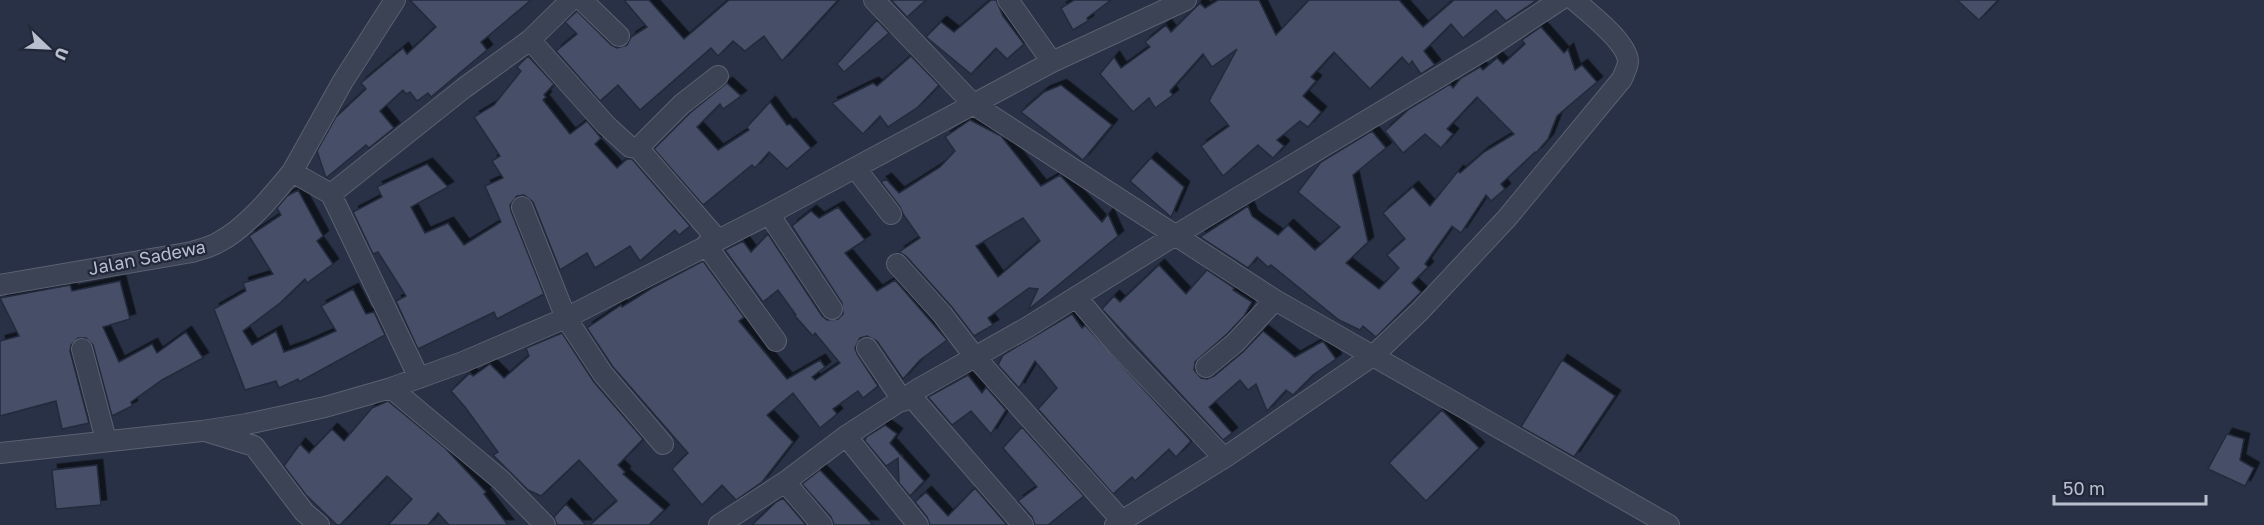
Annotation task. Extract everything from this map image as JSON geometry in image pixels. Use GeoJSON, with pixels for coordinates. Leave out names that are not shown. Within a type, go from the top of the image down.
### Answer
{"type":"FeatureCollection","features":[{"type":"Feature","properties":{"kind":"street","name":"Jalan Sadewa"},"geometry":{"type":"LineString","coordinates":[[0,285],[192,252],[222,241],[242,225],[292,172],[343,81],[395,0]]}},
{"type":"Feature","properties":{"kind":"street"},"geometry":{"type":"LineString","coordinates":[[331,194],[464,88],[530,40],[571,0]]}},
{"type":"Feature","properties":{"kind":"street"},"geometry":{"type":"LineString","coordinates":[[582,0],[619,36]]}},
{"type":"Feature","properties":{"kind":"street"},"geometry":{"type":"LineString","coordinates":[[874,0],[973,104],[1275,300],[1669,525]]}},
{"type":"Feature","properties":{"kind":"street"},"geometry":{"type":"LineString","coordinates":[[1008,0],[1052,62]]}},
{"type":"Feature","properties":{"kind":"street"},"geometry":{"type":"LineString","coordinates":[[0,453],[28,452],[106,440],[202,431],[277,418],[325,407],[420,378],[566,318],[769,214],[793,199],[856,169],[1052,62],[1164,5],[1186,0]]}},
{"type":"Feature","properties":{"kind":"street"},"geometry":{"type":"LineString","coordinates":[[729,523],[846,436],[928,383],[1077,298],[1174,236],[1384,111],[1560,0]]}},
{"type":"Feature","properties":{"kind":"street"},"geometry":{"type":"LineString","coordinates":[[897,264],[1118,523],[1224,458],[1374,355],[1420,311],[1507,218],[1622,79],[1628,64],[1625,51],[1603,26],[1574,0]]}},
{"type":"Feature","properties":{"kind":"street"},"geometry":{"type":"LineString","coordinates":[[530,40],[606,125],[630,147],[638,148],[712,242],[776,341]]}},
{"type":"Feature","properties":{"kind":"street"},"geometry":{"type":"LineString","coordinates":[[638,148],[682,104],[718,76]]}},
{"type":"Feature","properties":{"kind":"street"},"geometry":{"type":"LineString","coordinates":[[856,169],[891,214]]}},
{"type":"Feature","properties":{"kind":"street"},"geometry":{"type":"LineString","coordinates":[[292,172],[331,194],[420,378]]}},
{"type":"Feature","properties":{"kind":"street"},"geometry":{"type":"LineString","coordinates":[[522,207],[566,318],[603,374],[663,444]]}},
{"type":"Feature","properties":{"kind":"street"},"geometry":{"type":"LineString","coordinates":[[769,214],[832,309]]}},
{"type":"Feature","properties":{"kind":"street"},"geometry":{"type":"LineString","coordinates":[[1077,298],[1116,345],[1224,458]]}},
{"type":"Feature","properties":{"kind":"street"},"geometry":{"type":"LineString","coordinates":[[1206,367],[1235,343],[1275,300]]}},
{"type":"Feature","properties":{"kind":"street"},"geometry":{"type":"LineString","coordinates":[[867,348],[906,398],[1023,525]]}},
{"type":"Feature","properties":{"kind":"street"},"geometry":{"type":"LineString","coordinates":[[82,349],[106,440]]}},
{"type":"Feature","properties":{"kind":"street"},"geometry":{"type":"LineString","coordinates":[[391,388],[501,480],[545,525]]}},
{"type":"Feature","properties":{"kind":"street"},"geometry":{"type":"LineString","coordinates":[[254,446],[277,418]]}},
{"type":"Feature","properties":{"kind":"street"},"geometry":{"type":"LineString","coordinates":[[202,431],[254,446],[304,512],[319,525]]}},
{"type":"Feature","properties":{"kind":"street"},"geometry":{"type":"LineString","coordinates":[[846,436],[918,525]]}},
{"type":"Feature","properties":{"kind":"street"},"geometry":{"type":"LineString","coordinates":[[785,482],[822,525]]}},
{"type":"Feature","properties":{"kind":"building"},"geometry":{"type":"Polygon","coordinates":[[[410,0],[531,0],[481,42],[487,50],[431,97],[428,93],[417,101],[410,92],[406,94],[403,90],[380,111],[394,128],[369,148],[366,145],[326,178],[317,151],[336,117],[366,89],[361,83],[403,48],[407,54],[436,27],[410,0]]]}},
{"type":"Feature","properties":{"kind":"building"},"geometry":{"type":"Polygon","coordinates":[[[624,0],[649,0],[684,39],[729,0],[838,0],[782,61],[764,36],[745,51],[733,41],[718,56],[711,48],[640,110],[618,85],[600,101],[556,51],[577,34],[565,22],[577,11],[611,45],[617,48],[627,45],[631,37],[647,27],[624,0]]]}},
{"type":"Feature","properties":{"kind":"building"},"geometry":{"type":"Polygon","coordinates":[[[891,0],[926,0],[907,17],[891,0]]]}},
{"type":"Feature","properties":{"kind":"building"},"geometry":{"type":"Polygon","coordinates":[[[991,0],[996,0],[1003,16],[1024,44],[1007,59],[996,48],[971,74],[926,37],[941,22],[954,32],[991,0]]]}},
{"type":"Feature","properties":{"kind":"building"},"geometry":{"type":"Polygon","coordinates":[[[1074,0],[1111,0],[1087,18],[1088,21],[1073,30],[1061,8],[1074,0]]]}},
{"type":"Feature","properties":{"kind":"building"},"geometry":{"type":"Polygon","coordinates":[[[1218,0],[1259,0],[1276,35],[1309,0],[1399,0],[1423,27],[1454,0],[1537,0],[1506,21],[1496,10],[1463,38],[1451,24],[1424,51],[1435,65],[1421,74],[1412,61],[1409,65],[1402,57],[1370,89],[1334,52],[1311,77],[1316,81],[1303,96],[1321,112],[1308,127],[1300,121],[1277,140],[1284,146],[1273,158],[1258,145],[1223,176],[1201,146],[1229,126],[1209,101],[1237,49],[1212,67],[1203,54],[1170,91],[1173,95],[1155,108],[1149,98],[1133,112],[1100,74],[1114,57],[1121,68],[1150,47],[1145,42],[1166,25],[1171,32],[1200,3],[1205,8],[1218,0]]]}},
{"type":"Feature","properties":{"kind":"building"},"geometry":{"type":"Polygon","coordinates":[[[1957,0],[1998,0],[1979,20],[1957,0]]]}},
{"type":"Feature","properties":{"kind":"building"},"geometry":{"type":"Polygon","coordinates":[[[877,20],[889,33],[844,72],[837,64],[877,20]]]}},
{"type":"Feature","properties":{"kind":"building"},"geometry":{"type":"Polygon","coordinates":[[[1541,27],[1564,53],[1568,49],[1575,70],[1582,65],[1597,82],[1557,116],[1548,139],[1536,153],[1501,184],[1505,189],[1491,201],[1486,195],[1461,233],[1452,226],[1425,264],[1428,267],[1412,283],[1421,292],[1376,337],[1363,326],[1360,330],[1339,320],[1271,265],[1268,267],[1257,257],[1248,268],[1200,237],[1248,206],[1252,216],[1278,235],[1288,225],[1315,250],[1340,227],[1298,192],[1321,162],[1372,131],[1386,148],[1353,175],[1368,242],[1346,263],[1379,289],[1399,268],[1387,255],[1405,239],[1383,213],[1413,187],[1430,206],[1458,171],[1460,173],[1484,152],[1514,134],[1477,97],[1447,129],[1453,134],[1441,148],[1425,134],[1403,153],[1385,131],[1409,109],[1450,84],[1453,88],[1461,78],[1480,67],[1483,70],[1497,58],[1503,64],[1525,44],[1522,40],[1541,27]]]}},
{"type":"Feature","properties":{"kind":"building"},"geometry":{"type":"Polygon","coordinates":[[[528,56],[554,84],[544,95],[546,97],[543,100],[570,134],[587,121],[601,138],[595,144],[617,168],[627,159],[632,159],[690,226],[679,235],[675,230],[640,261],[630,246],[595,268],[587,253],[560,270],[533,202],[524,195],[517,196],[510,205],[511,211],[544,294],[497,319],[494,312],[418,349],[396,301],[406,296],[378,252],[373,254],[353,212],[382,197],[377,187],[427,164],[448,187],[411,207],[425,233],[448,223],[464,245],[501,222],[485,186],[503,178],[492,161],[500,156],[474,117],[494,105],[521,71],[517,67],[528,56]]]}},
{"type":"Feature","properties":{"kind":"building"},"geometry":{"type":"Polygon","coordinates":[[[911,56],[939,85],[917,108],[888,127],[880,116],[863,134],[832,103],[873,83],[877,86],[911,56]]]}},
{"type":"Feature","properties":{"kind":"building"},"geometry":{"type":"Polygon","coordinates":[[[727,83],[741,96],[723,109],[720,104],[697,127],[718,150],[749,130],[747,127],[770,102],[787,125],[790,124],[811,148],[787,169],[769,152],[755,168],[752,165],[703,205],[654,149],[690,113],[727,83]]]}},
{"type":"Feature","properties":{"kind":"building"},"geometry":{"type":"Polygon","coordinates":[[[1061,85],[1112,125],[1083,160],[1021,112],[1044,92],[1061,85]]]}},
{"type":"Feature","properties":{"kind":"building"},"geometry":{"type":"Polygon","coordinates":[[[970,120],[1001,136],[1041,186],[1060,175],[1102,222],[1108,214],[1118,236],[1028,310],[1038,289],[1029,288],[988,318],[993,325],[974,336],[951,306],[906,256],[899,252],[920,238],[881,182],[886,179],[899,193],[940,167],[955,151],[945,137],[970,120]],[[1023,218],[976,246],[998,277],[1040,241],[1023,218]]]}},
{"type":"Feature","properties":{"kind":"building"},"geometry":{"type":"Polygon","coordinates":[[[1151,158],[1184,187],[1171,217],[1130,181],[1151,158]]]}},
{"type":"Feature","properties":{"kind":"building"},"geometry":{"type":"Polygon","coordinates":[[[298,190],[323,236],[317,241],[333,264],[307,283],[305,279],[280,303],[243,331],[252,345],[276,331],[284,352],[304,345],[336,331],[321,306],[353,289],[366,314],[374,312],[385,335],[299,382],[298,379],[279,388],[276,381],[245,390],[214,309],[246,291],[243,283],[273,274],[249,236],[281,215],[277,208],[287,196],[298,190]]]}},
{"type":"Feature","properties":{"kind":"building"},"geometry":{"type":"Polygon","coordinates":[[[838,207],[865,240],[845,253],[877,291],[895,280],[947,340],[920,360],[903,379],[877,341],[867,336],[860,338],[855,348],[857,354],[878,386],[863,398],[858,391],[833,409],[837,414],[820,428],[793,393],[767,415],[793,442],[762,482],[736,500],[722,485],[702,505],[672,469],[688,453],[613,367],[587,328],[621,305],[622,307],[703,261],[744,317],[739,321],[787,379],[820,360],[825,367],[812,377],[815,380],[840,363],[815,333],[813,336],[795,316],[778,290],[763,302],[725,250],[743,241],[751,252],[768,234],[822,316],[827,320],[838,319],[843,314],[842,303],[792,226],[811,211],[819,218],[838,207]]]}},
{"type":"Feature","properties":{"kind":"building"},"geometry":{"type":"Polygon","coordinates":[[[1159,265],[1186,294],[1207,270],[1252,302],[1244,316],[1227,334],[1195,362],[1194,370],[1201,378],[1207,379],[1214,376],[1243,352],[1263,331],[1295,357],[1323,341],[1336,359],[1313,375],[1293,395],[1286,390],[1267,411],[1256,384],[1248,390],[1240,380],[1209,407],[1232,433],[1223,440],[1102,309],[1114,296],[1120,302],[1159,265]]]}},
{"type":"Feature","properties":{"kind":"building"},"geometry":{"type":"Polygon","coordinates":[[[120,281],[130,319],[103,327],[119,362],[152,344],[157,353],[186,332],[203,358],[162,380],[131,402],[132,406],[112,416],[93,345],[86,338],[78,338],[71,345],[70,351],[89,423],[62,429],[56,401],[0,416],[0,341],[19,336],[0,298],[70,285],[72,291],[120,281]]]}},
{"type":"Feature","properties":{"kind":"building"},"geometry":{"type":"Polygon","coordinates":[[[1072,314],[1082,328],[1085,325],[1191,441],[1176,457],[1169,449],[1135,481],[1132,477],[1113,494],[1038,409],[1057,388],[1035,361],[1019,388],[998,365],[1003,355],[1072,314]]]}},
{"type":"Feature","properties":{"kind":"building"},"geometry":{"type":"Polygon","coordinates":[[[562,333],[594,382],[643,439],[618,465],[625,472],[623,474],[664,510],[649,525],[590,525],[617,501],[579,460],[541,496],[528,490],[493,455],[498,452],[451,391],[470,373],[473,376],[490,364],[504,378],[529,356],[526,348],[562,333]]]}},
{"type":"Feature","properties":{"kind":"building"},"geometry":{"type":"Polygon","coordinates":[[[1562,360],[1615,396],[1574,457],[1521,427],[1562,360]]]}},
{"type":"Feature","properties":{"kind":"building"},"geometry":{"type":"Polygon","coordinates":[[[968,375],[982,393],[986,387],[1006,410],[991,434],[971,411],[952,425],[928,397],[968,375]]]}},
{"type":"Feature","properties":{"kind":"building"},"geometry":{"type":"Polygon","coordinates":[[[388,401],[445,448],[486,492],[484,494],[508,525],[449,525],[438,513],[428,525],[388,525],[412,499],[387,476],[340,525],[337,525],[306,495],[284,466],[300,444],[309,453],[332,429],[344,441],[372,408],[388,401]]]}},
{"type":"Feature","properties":{"kind":"building"},"geometry":{"type":"Polygon","coordinates":[[[1442,410],[1479,448],[1426,501],[1389,463],[1442,410]]]}},
{"type":"Feature","properties":{"kind":"building"},"geometry":{"type":"Polygon","coordinates":[[[885,425],[897,434],[890,443],[924,481],[910,496],[899,483],[898,458],[886,466],[865,441],[866,437],[885,425]]]}},
{"type":"Feature","properties":{"kind":"building"},"geometry":{"type":"Polygon","coordinates":[[[1022,427],[1084,496],[1048,525],[1035,525],[1032,517],[1018,501],[1037,487],[1003,448],[1022,427]]]}},
{"type":"Feature","properties":{"kind":"building"},"geometry":{"type":"Polygon","coordinates":[[[2227,434],[2244,439],[2240,460],[2254,468],[2245,486],[2208,469],[2227,434]]]}},
{"type":"Feature","properties":{"kind":"building"},"geometry":{"type":"Polygon","coordinates":[[[97,465],[101,505],[56,509],[52,470],[97,465]]]}},
{"type":"Feature","properties":{"kind":"building"},"geometry":{"type":"Polygon","coordinates":[[[820,470],[873,525],[834,525],[831,517],[802,484],[820,470]]]}},
{"type":"Feature","properties":{"kind":"building"},"geometry":{"type":"Polygon","coordinates":[[[975,488],[1007,525],[930,525],[927,517],[915,502],[926,492],[948,516],[975,488]]]}},
{"type":"Feature","properties":{"kind":"building"},"geometry":{"type":"Polygon","coordinates":[[[783,498],[806,525],[752,525],[776,502],[783,498]]]}},
{"type":"Feature","properties":{"kind":"building"},"geometry":{"type":"Polygon","coordinates":[[[566,504],[586,525],[557,525],[554,517],[566,504]]]}}]}
